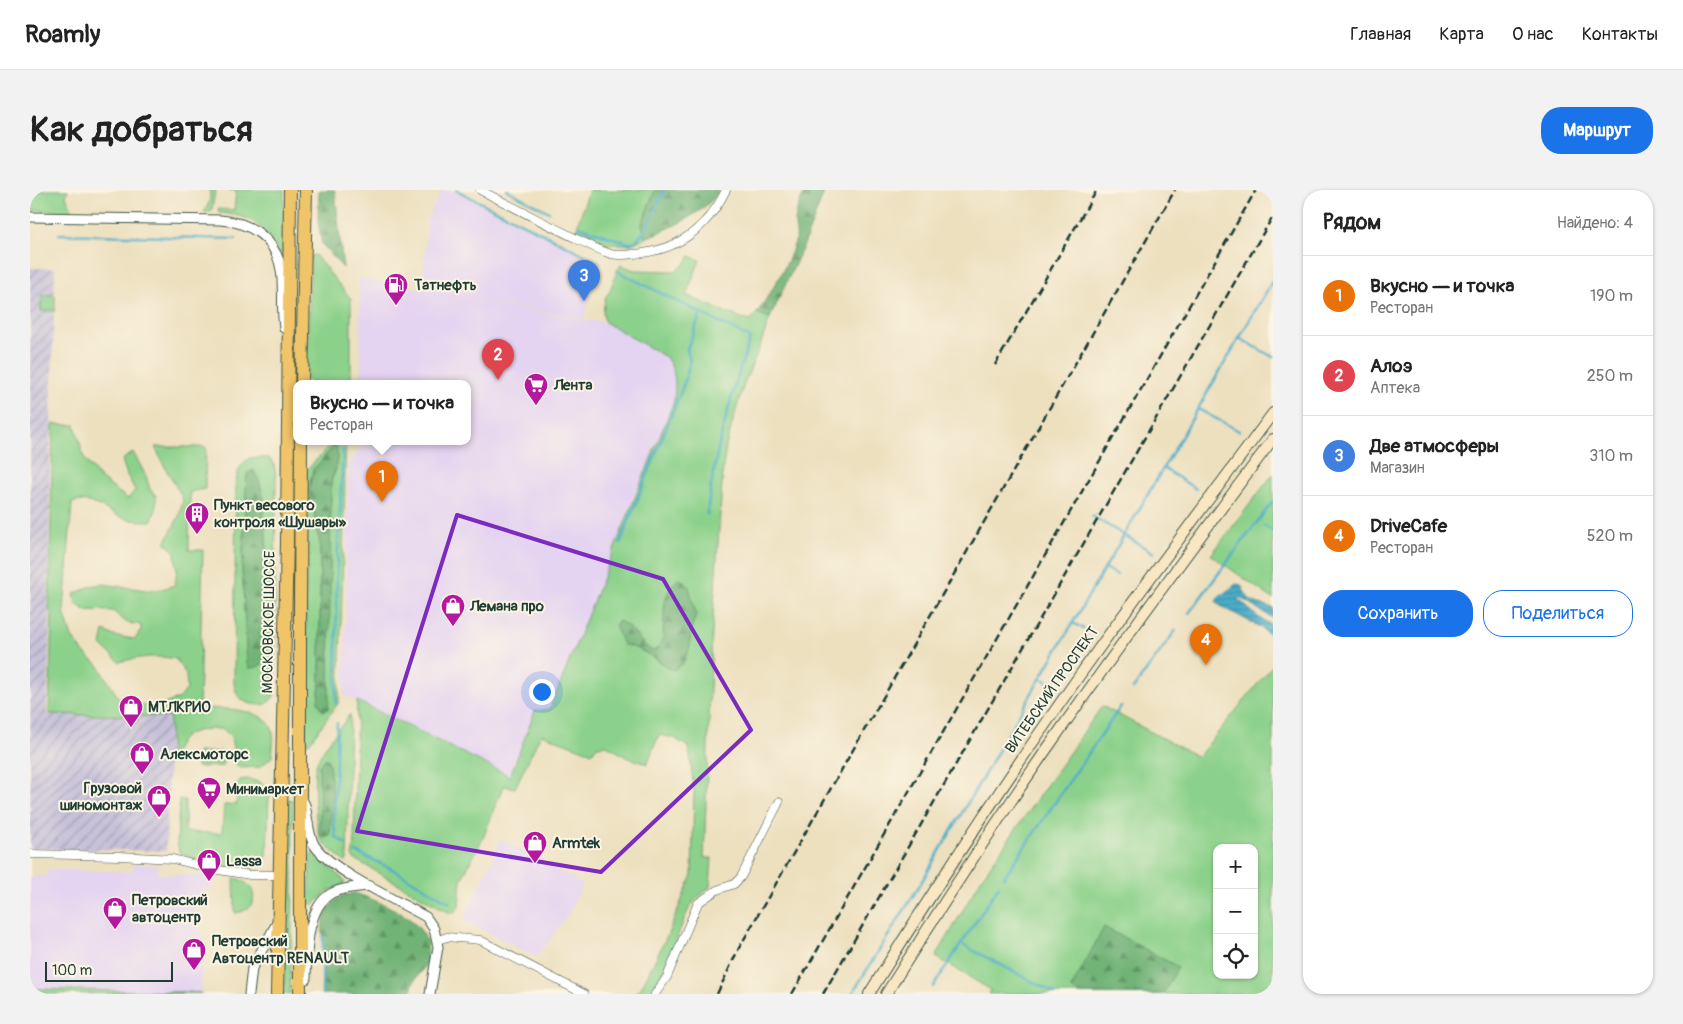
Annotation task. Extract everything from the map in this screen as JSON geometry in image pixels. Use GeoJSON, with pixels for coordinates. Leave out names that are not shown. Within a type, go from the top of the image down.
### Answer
{"type":"FeatureCollection","features":[{"type":"Feature","properties":{"kind":"highway","name":"МОСКОВСКОЕ ШОССЕ"},"geometry":{"type":"LineString","coordinates":[[277,994],[286,553],[290,190]]}},
{"type":"Feature","properties":{"kind":"highway"},"geometry":{"type":"LineString","coordinates":[[302,380],[306,190]]}},
{"type":"Feature","properties":{"kind":"highway","name":"МОСКОВСКОЕ ШОССЕ"},"geometry":{"type":"LineString","coordinates":[[301,445],[301,994]]}},
{"type":"Feature","properties":{"kind":"main road","name":"ВИТЕБСКИЙ ПРОСПЕКТ"},"geometry":{"type":"LineString","coordinates":[[869,994],[915,920],[1018,764],[1101,646],[1273,413]]}},
{"type":"Feature","properties":{"kind":"main road","name":"ВИТЕБСКИЙ ПРОСПЕКТ"},"geometry":{"type":"LineString","coordinates":[[886,994],[1043,754],[1273,439]]}},
{"type":"Feature","properties":{"kind":"street"},"geometry":{"type":"LineString","coordinates":[[480,190],[612,255],[667,248],[690,236],[712,215],[726,190]]}},
{"type":"Feature","properties":{"kind":"street"},"geometry":{"type":"LineString","coordinates":[[30,217],[220,220],[245,224],[265,238],[279,260],[282,316],[287,353]]}},
{"type":"Feature","properties":{"kind":"street"},"geometry":{"type":"LineString","coordinates":[[300,796],[305,805],[314,844],[320,852],[334,864],[426,917],[434,928],[438,940],[437,958],[430,994]]}},
{"type":"Feature","properties":{"kind":"street"},"geometry":{"type":"LineString","coordinates":[[655,994],[667,977],[698,903],[717,890],[734,884],[741,878],[780,802]]}},
{"type":"Feature","properties":{"kind":"street"},"geometry":{"type":"LineString","coordinates":[[30,854],[173,859],[212,869],[250,875],[280,875]]}},
{"type":"Feature","properties":{"kind":"street"},"geometry":{"type":"LineString","coordinates":[[301,994],[306,979],[310,932],[315,913],[322,902],[333,893],[342,890],[370,886]]}},
{"type":"Feature","properties":{"kind":"street"},"geometry":{"type":"LineString","coordinates":[[249,994],[252,968],[278,921]]}},
{"type":"Feature","properties":{"kind":"street"},"geometry":{"type":"LineString","coordinates":[[438,940],[447,937],[480,940],[584,994]]}},
{"type":"Feature","properties":{"kind":"highlighted area"},"geometry":{"type":"Polygon","coordinates":[[[457,515],[663,579],[751,730],[601,872],[357,831],[457,515]]]}},
{"type":"Feature","properties":{"kind":"shaded area"},"geometry":{"type":"Polygon","coordinates":[[[442,190],[452,190],[598,263],[584,319],[455,296],[580,320],[605,322],[666,358],[671,365],[676,385],[674,401],[550,709],[535,711],[510,776],[344,695],[348,467],[361,445],[471,445],[471,380],[361,380],[359,278],[422,289],[427,220],[442,190]]]}},
{"type":"Feature","properties":{"kind":"shaded area"},"geometry":{"type":"Polygon","coordinates":[[[30,268],[55,268],[50,460],[48,612],[50,613],[47,714],[170,717],[166,851],[30,848],[30,268]]]}},
{"type":"Feature","properties":{"kind":"shaded area"},"geometry":{"type":"Polygon","coordinates":[[[500,839],[583,884],[569,913],[537,957],[463,920],[495,854],[500,839]]]}},
{"type":"Feature","properties":{"kind":"shaded area","name":"Петровский автоцентр"},"geometry":{"type":"Polygon","coordinates":[[[133,865],[157,865],[158,874],[212,876],[212,889],[204,889],[203,905],[194,911],[194,927],[202,932],[203,937],[201,993],[30,989],[30,876],[47,876],[47,869],[132,872],[133,865]]]}},
{"type":"Feature","properties":{"kind":"green space"},"geometry":{"type":"Polygon","coordinates":[[[30,190],[68,190],[66,196],[73,211],[30,210],[30,190]]]}},
{"type":"Feature","properties":{"kind":"green space"},"geometry":{"type":"Polygon","coordinates":[[[210,190],[216,190],[212,209],[211,212],[204,212],[210,201],[210,190]]]}},
{"type":"Feature","properties":{"kind":"green space"},"geometry":{"type":"Polygon","coordinates":[[[229,190],[284,190],[283,253],[280,253],[262,228],[256,223],[241,216],[219,213],[218,209],[234,210],[236,191],[229,190]]]}},
{"type":"Feature","properties":{"kind":"green space"},"geometry":{"type":"Polygon","coordinates":[[[319,190],[335,190],[343,268],[322,244],[318,222],[319,190]]]}},
{"type":"Feature","properties":{"kind":"green space"},"geometry":{"type":"Polygon","coordinates":[[[589,190],[655,190],[642,224],[645,238],[630,245],[602,243],[576,230],[589,190]]]}},
{"type":"Feature","properties":{"kind":"green space"},"geometry":{"type":"Polygon","coordinates":[[[655,190],[719,190],[714,198],[697,213],[645,238],[642,224],[655,190]]]}},
{"type":"Feature","properties":{"kind":"green space"},"geometry":{"type":"Polygon","coordinates":[[[805,190],[825,190],[803,247],[770,318],[757,313],[779,278],[793,249],[796,237],[796,215],[805,190]]]}},
{"type":"Feature","properties":{"kind":"green space"},"geometry":{"type":"Polygon","coordinates":[[[315,255],[351,299],[351,380],[306,379],[311,256],[315,255]]]}},
{"type":"Feature","properties":{"kind":"green space"},"geometry":{"type":"Polygon","coordinates":[[[690,256],[700,260],[686,295],[750,321],[757,313],[770,318],[745,381],[726,446],[723,468],[712,634],[704,858],[712,858],[710,887],[690,907],[666,967],[654,988],[647,993],[635,994],[641,988],[668,934],[692,875],[694,792],[689,747],[674,738],[659,735],[647,764],[626,757],[607,745],[597,746],[592,753],[541,734],[515,788],[503,786],[483,838],[461,880],[459,907],[455,912],[450,913],[354,859],[352,856],[354,846],[357,701],[510,776],[535,711],[550,709],[674,401],[675,389],[672,367],[666,357],[605,322],[603,313],[605,298],[621,265],[634,270],[676,271],[685,264],[690,256]]]}},
{"type":"Feature","properties":{"kind":"green space"},"geometry":{"type":"Polygon","coordinates":[[[42,295],[55,295],[55,311],[41,311],[42,295]]]}},
{"type":"Feature","properties":{"kind":"green space"},"geometry":{"type":"Polygon","coordinates":[[[53,424],[75,425],[84,458],[100,478],[128,499],[135,490],[122,460],[133,452],[146,476],[150,489],[156,496],[156,510],[151,521],[123,518],[92,503],[79,501],[72,503],[64,612],[72,637],[84,653],[98,665],[123,705],[162,705],[180,698],[187,689],[186,674],[176,659],[148,657],[119,662],[101,645],[104,631],[114,636],[135,639],[141,630],[141,625],[127,623],[113,611],[85,610],[76,604],[74,594],[91,586],[102,584],[147,590],[162,589],[175,585],[177,570],[175,552],[165,543],[179,516],[183,500],[155,447],[206,447],[205,489],[190,492],[189,550],[203,550],[199,708],[230,709],[253,713],[269,724],[274,736],[272,757],[260,767],[239,768],[236,764],[231,737],[223,729],[202,730],[187,735],[181,740],[170,758],[170,717],[49,714],[52,613],[49,611],[53,424]]]}},
{"type":"Feature","properties":{"kind":"green space"},"geometry":{"type":"Polygon","coordinates":[[[330,445],[335,445],[313,470],[309,493],[320,547],[320,684],[318,702],[328,709],[331,481],[336,470],[336,445],[346,445],[339,702],[309,743],[306,742],[306,471],[330,445]]]}},
{"type":"Feature","properties":{"kind":"green space"},"geometry":{"type":"Polygon","coordinates":[[[336,445],[336,463],[331,481],[329,696],[328,709],[323,711],[318,702],[320,684],[320,547],[309,493],[313,470],[336,445]]]}},
{"type":"Feature","properties":{"kind":"green space"},"geometry":{"type":"Polygon","coordinates":[[[250,458],[269,458],[274,464],[276,477],[274,696],[267,704],[261,705],[249,703],[240,698],[235,689],[234,682],[236,485],[239,469],[250,458]],[[253,470],[247,475],[242,569],[247,664],[266,656],[266,536],[263,513],[265,505],[262,491],[253,470]]]}},
{"type":"Feature","properties":{"kind":"green space"},"geometry":{"type":"Polygon","coordinates":[[[253,470],[260,483],[265,505],[263,513],[266,536],[266,656],[260,665],[249,668],[247,664],[242,569],[247,474],[253,470]]]}},
{"type":"Feature","properties":{"kind":"green space"},"geometry":{"type":"Polygon","coordinates":[[[1273,474],[1273,599],[1211,555],[1273,474]]]}},
{"type":"Feature","properties":{"kind":"green space"},"geometry":{"type":"Polygon","coordinates":[[[679,579],[689,587],[696,614],[691,630],[690,647],[683,663],[674,670],[640,650],[623,645],[615,625],[619,621],[624,624],[652,651],[659,647],[662,640],[666,597],[671,587],[679,579]]]}},
{"type":"Feature","properties":{"kind":"green space"},"geometry":{"type":"Polygon","coordinates":[[[1273,665],[1273,994],[989,994],[991,990],[936,957],[981,879],[1102,706],[1198,757],[1273,665]]]}},
{"type":"Feature","properties":{"kind":"green space"},"geometry":{"type":"Polygon","coordinates":[[[350,714],[347,861],[345,862],[328,848],[318,833],[315,780],[316,765],[319,758],[350,714]]]}},
{"type":"Feature","properties":{"kind":"green space"},"geometry":{"type":"Polygon","coordinates":[[[197,752],[223,752],[223,766],[197,767],[197,752]]]}},
{"type":"Feature","properties":{"kind":"green space"},"geometry":{"type":"Polygon","coordinates":[[[324,759],[327,759],[329,764],[333,797],[330,835],[326,838],[323,838],[320,833],[319,766],[324,759]]]}},
{"type":"Feature","properties":{"kind":"green space"},"geometry":{"type":"Polygon","coordinates":[[[247,779],[260,782],[269,793],[267,857],[249,870],[213,866],[180,853],[177,844],[179,799],[185,800],[185,832],[222,833],[224,805],[237,804],[236,784],[240,780],[247,779]]]}},
{"type":"Feature","properties":{"kind":"green space"},"geometry":{"type":"Polygon","coordinates":[[[287,799],[293,800],[293,886],[290,994],[284,994],[287,799]]]}},
{"type":"Feature","properties":{"kind":"green space"},"geometry":{"type":"Polygon","coordinates":[[[312,853],[344,880],[344,884],[327,892],[313,905],[309,903],[310,855],[312,853]]]}},
{"type":"Feature","properties":{"kind":"green space"},"geometry":{"type":"Polygon","coordinates":[[[234,878],[248,885],[254,896],[250,907],[235,913],[234,878]]]}},
{"type":"Feature","properties":{"kind":"green space"},"geometry":{"type":"Polygon","coordinates":[[[355,893],[393,908],[415,924],[423,934],[427,946],[427,960],[413,983],[411,994],[322,994],[322,931],[325,915],[335,901],[342,896],[355,893]]]}},
{"type":"Feature","properties":{"kind":"green space"},"geometry":{"type":"Polygon","coordinates":[[[1104,927],[1178,967],[1163,994],[1081,994],[1071,989],[1104,927]]]}},
{"type":"Feature","properties":{"kind":"green space"},"geometry":{"type":"Polygon","coordinates":[[[30,989],[187,992],[201,993],[30,994],[30,989]]]}},
{"type":"Feature","properties":{"kind":"water"},"geometry":{"type":"Polygon","coordinates":[[[1236,584],[1241,585],[1247,596],[1256,603],[1273,608],[1273,618],[1239,597],[1238,599],[1258,617],[1273,626],[1273,638],[1260,627],[1219,605],[1216,601],[1236,584]]]}},
{"type":"Feature","properties":{"kind":"waterway"},"geometry":{"type":"LineString","coordinates":[[456,190],[601,263]]}},
{"type":"Feature","properties":{"kind":"waterway"},"geometry":{"type":"LineString","coordinates":[[507,190],[549,212]]}},
{"type":"Feature","properties":{"kind":"waterway"},"geometry":{"type":"LineString","coordinates":[[578,226],[628,243],[635,242],[646,229],[665,190]]}},
{"type":"Feature","properties":{"kind":"waterway"},"geometry":{"type":"LineString","coordinates":[[59,234],[236,239]]}},
{"type":"Feature","properties":{"kind":"waterway"},"geometry":{"type":"LineString","coordinates":[[617,271],[750,338],[724,425],[714,469],[707,514]]}},
{"type":"Feature","properties":{"kind":"waterway"},"geometry":{"type":"LineString","coordinates":[[852,994],[921,883],[1273,280]]}},
{"type":"Feature","properties":{"kind":"waterway"},"geometry":{"type":"LineString","coordinates":[[620,543],[685,381],[690,361],[687,349],[701,313]]}},
{"type":"Feature","properties":{"kind":"waterway"},"geometry":{"type":"LineString","coordinates":[[1239,338],[1273,357]]}},
{"type":"Feature","properties":{"kind":"waterway"},"geometry":{"type":"LineString","coordinates":[[1198,409],[1239,431]]}},
{"type":"Feature","properties":{"kind":"waterway"},"geometry":{"type":"LineString","coordinates":[[336,704],[337,569],[343,450]]}},
{"type":"Feature","properties":{"kind":"waterway"},"geometry":{"type":"LineString","coordinates":[[1163,468],[1196,489]]}},
{"type":"Feature","properties":{"kind":"waterway"},"geometry":{"type":"LineString","coordinates":[[1189,613],[1273,501]]}},
{"type":"Feature","properties":{"kind":"waterway"},"geometry":{"type":"LineString","coordinates":[[1092,516],[1154,553]]}},
{"type":"Feature","properties":{"kind":"waterway"},"geometry":{"type":"LineString","coordinates":[[1264,526],[1273,531]]}},
{"type":"Feature","properties":{"kind":"waterway"},"geometry":{"type":"LineString","coordinates":[[1105,568],[1117,575]]}},
{"type":"Feature","properties":{"kind":"waterway"},"geometry":{"type":"LineString","coordinates":[[1073,623],[1084,629]]}},
{"type":"Feature","properties":{"kind":"waterway"},"geometry":{"type":"LineString","coordinates":[[1133,689],[1176,630]]}},
{"type":"Feature","properties":{"kind":"waterway"},"geometry":{"type":"LineString","coordinates":[[1041,678],[1050,683]]}},
{"type":"Feature","properties":{"kind":"waterway"},"geometry":{"type":"LineString","coordinates":[[1004,877],[1121,706]]}},
{"type":"Feature","properties":{"kind":"waterway"},"geometry":{"type":"LineString","coordinates":[[337,723],[334,828],[336,831],[335,836],[345,844]]}},
{"type":"Feature","properties":{"kind":"waterway"},"geometry":{"type":"LineString","coordinates":[[356,852],[392,869],[449,902]]}},
{"type":"Feature","properties":{"kind":"waterway"},"geometry":{"type":"LineString","coordinates":[[933,987],[999,886]]}},
{"type":"Feature","properties":{"kind":"waterway"},"geometry":{"type":"LineString","coordinates":[[322,994],[323,936]]}},
{"type":"Feature","properties":{"kind":"waterway"},"geometry":{"type":"LineString","coordinates":[[961,944],[1056,994]]}},
{"type":"Feature","properties":{"kind":"railway"},"geometry":{"type":"LineString","coordinates":[[995,365],[1097,190]]}},
{"type":"Feature","properties":{"kind":"railway"},"geometry":{"type":"LineString","coordinates":[[717,994],[739,948],[1175,190]]}},
{"type":"Feature","properties":{"kind":"railway"},"geometry":{"type":"LineString","coordinates":[[792,994],[1256,190]]}},
{"type":"Feature","properties":{"kind":"railway"},"geometry":{"type":"LineString","coordinates":[[823,994],[1273,216]]}},
{"type":"Feature","properties":{"kind":"place","name":"Две атмосферы"},"geometry":{"type":"Point","coordinates":[584,301]}},
{"type":"Feature","properties":{"kind":"place","name":"Татнефть"},"geometry":{"type":"Point","coordinates":[396,306]}},
{"type":"Feature","properties":{"kind":"place","name":"Алоэ"},"geometry":{"type":"Point","coordinates":[498,380]}},
{"type":"Feature","properties":{"kind":"place","name":"Лента"},"geometry":{"type":"Point","coordinates":[536,406]}},
{"type":"Feature","properties":{"kind":"place","name":"Вкусно — и точка"},"geometry":{"type":"Point","coordinates":[382,502]}},
{"type":"Feature","properties":{"kind":"place","name":"Пункт весового контроля «Шушары»"},"geometry":{"type":"Point","coordinates":[197,535]}},
{"type":"Feature","properties":{"kind":"place","name":"Лемана про"},"geometry":{"type":"Point","coordinates":[453,627]}},
{"type":"Feature","properties":{"kind":"place","name":"DriveCafe"},"geometry":{"type":"Point","coordinates":[1206,665]}},
{"type":"Feature","properties":{"kind":"place","name":"МТЛКРИО"},"geometry":{"type":"Point","coordinates":[131,728]}},
{"type":"Feature","properties":{"kind":"place","name":"Алексмоторс"},"geometry":{"type":"Point","coordinates":[142,775]}},
{"type":"Feature","properties":{"kind":"place","name":"Минимаркет"},"geometry":{"type":"Point","coordinates":[209,810]}},
{"type":"Feature","properties":{"kind":"place","name":"Грузовой шиномонтаж"},"geometry":{"type":"Point","coordinates":[159,818]}},
{"type":"Feature","properties":{"kind":"place","name":"Armtek"},"geometry":{"type":"Point","coordinates":[535,864]}},
{"type":"Feature","properties":{"kind":"place","name":"Lassa"},"geometry":{"type":"Point","coordinates":[209,882]}},
{"type":"Feature","properties":{"kind":"place","name":"Петровский автоцентр"},"geometry":{"type":"Point","coordinates":[115,930]}},
{"type":"Feature","properties":{"kind":"place","name":"Петровский Автоцентр RENAULT"},"geometry":{"type":"Point","coordinates":[194,971]}}]}
